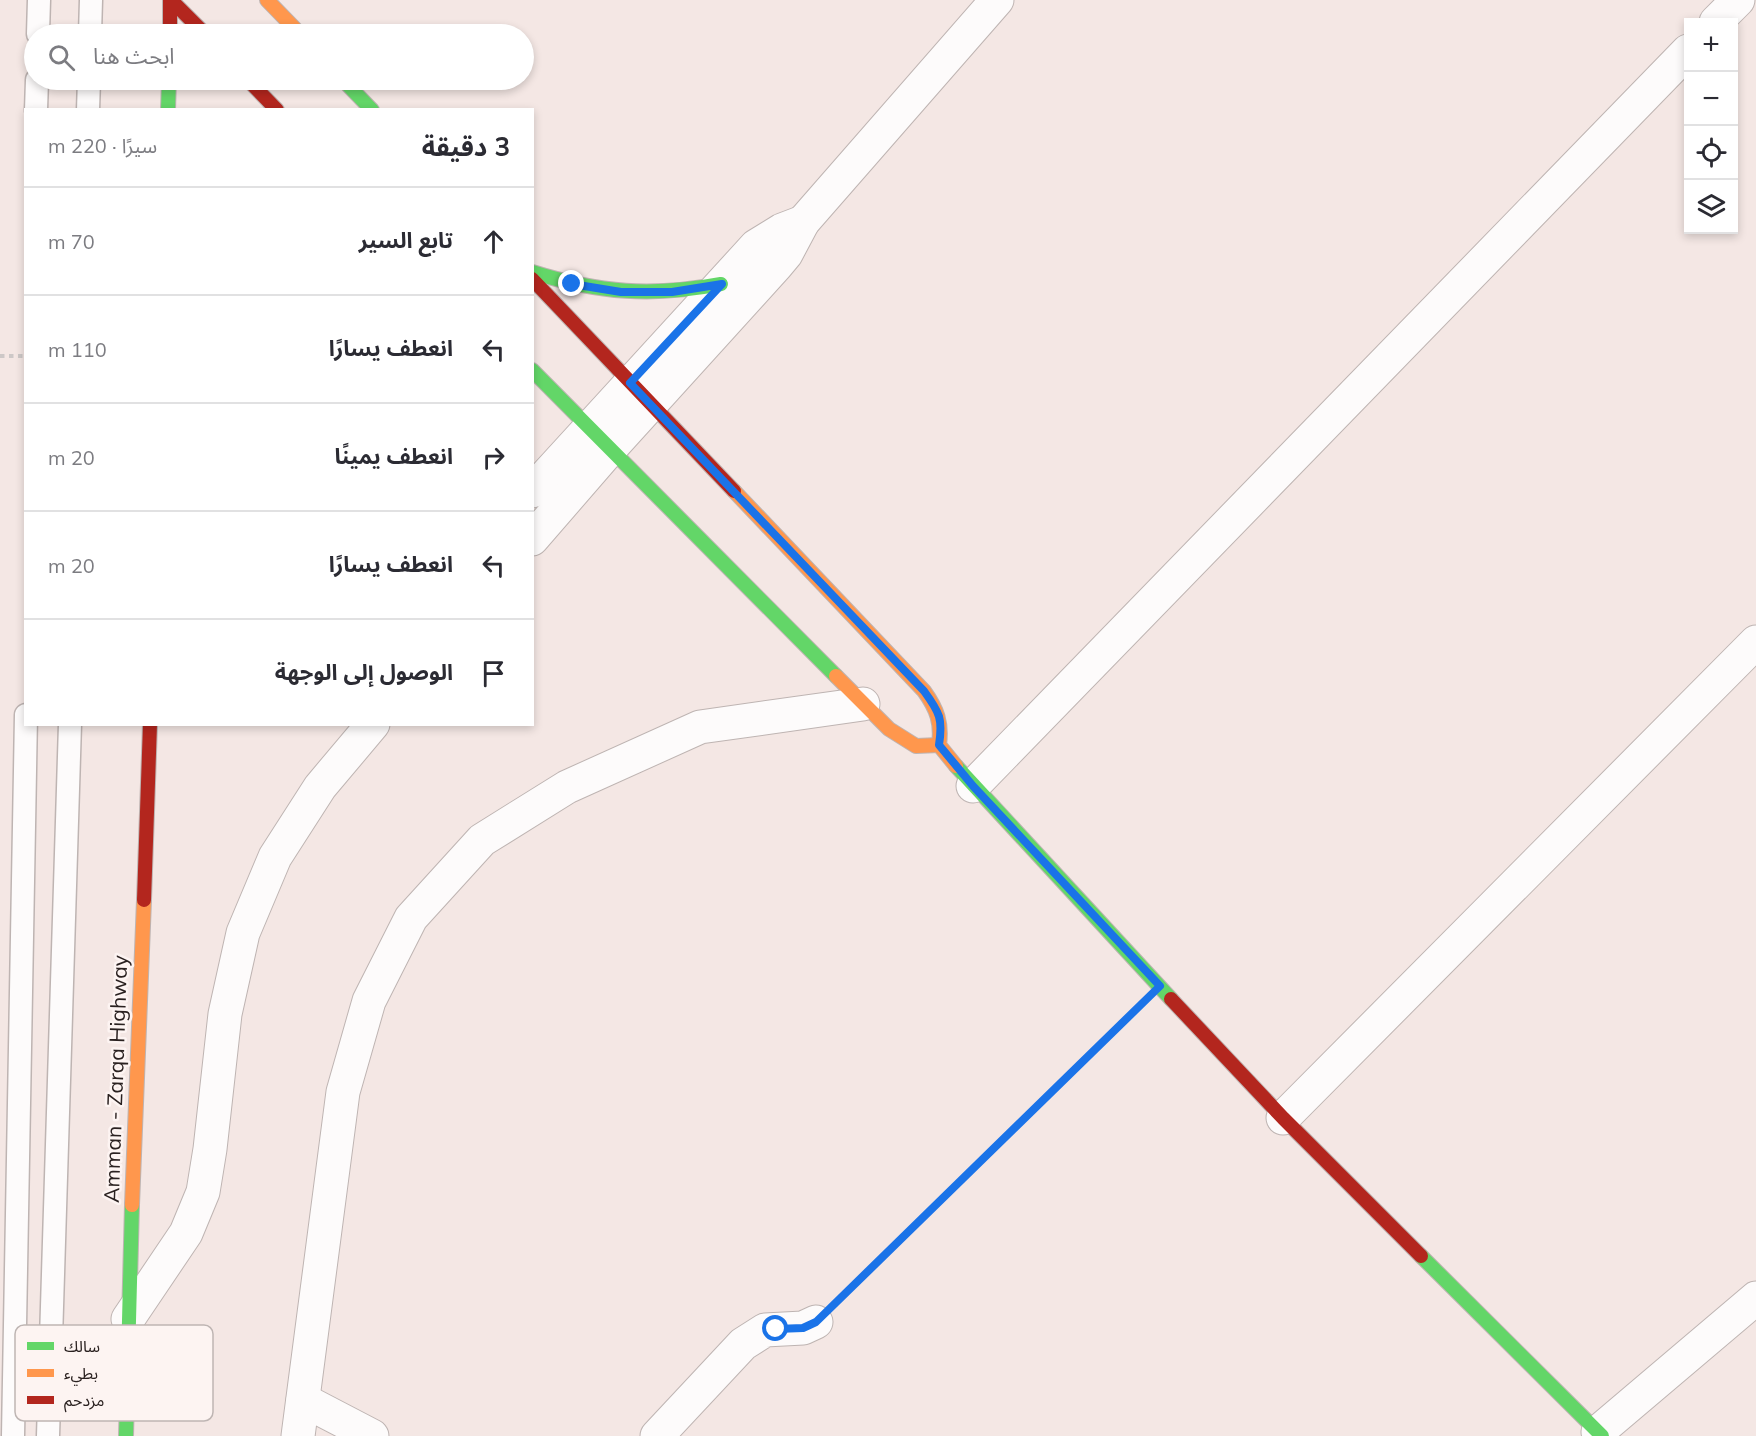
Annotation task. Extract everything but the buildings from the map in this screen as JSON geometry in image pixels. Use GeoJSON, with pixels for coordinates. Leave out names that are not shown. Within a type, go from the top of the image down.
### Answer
{"type":"FeatureCollection","features":[{"type":"Feature","properties":{"kind":"main road"},"geometry":{"type":"LineString","coordinates":[[170,24],[171,0]]}},
{"type":"Feature","properties":{"kind":"main road"},"geometry":{"type":"LineString","coordinates":[[171,0],[194,24]]}},
{"type":"Feature","properties":{"kind":"main road"},"geometry":{"type":"LineString","coordinates":[[267,0],[290,24]]}},
{"type":"Feature","properties":{"kind":"main road"},"geometry":{"type":"LineString","coordinates":[[169,90],[169,108]]}},
{"type":"Feature","properties":{"kind":"main road"},"geometry":{"type":"LineString","coordinates":[[258,90],[275,108]]}},
{"type":"Feature","properties":{"kind":"main road"},"geometry":{"type":"LineString","coordinates":[[353,90],[370,107]]}},
{"type":"Feature","properties":{"kind":"main road"},"geometry":{"type":"LineString","coordinates":[[534,273],[572,284],[621,292],[672,292],[722,284]]}},
{"type":"Feature","properties":{"kind":"main road"},"geometry":{"type":"LineString","coordinates":[[534,281],[924,691],[933,703],[942,723],[939,745],[973,786],[1283,1118],[1600,1434]]}},
{"type":"Feature","properties":{"kind":"main road"},"geometry":{"type":"LineString","coordinates":[[534,372],[888,729],[916,746],[939,745]]}},
{"type":"Feature","properties":{"kind":"main road","name":"Amman - Zarqa Highway"},"geometry":{"type":"LineString","coordinates":[[128,1325],[150,726]]}},
{"type":"Feature","properties":{"kind":"main road","name":"Amman - Zarqa Highway"},"geometry":{"type":"LineString","coordinates":[[126,1421],[126,1436]]}},
{"type":"Feature","properties":{"kind":"street"},"geometry":{"type":"LineString","coordinates":[[1720,18],[1738,0]]}},
{"type":"Feature","properties":{"kind":"street"},"geometry":{"type":"LineString","coordinates":[[534,536],[599,439],[640,394],[786,254],[803,222],[993,1]]}},
{"type":"Feature","properties":{"kind":"street"},"geometry":{"type":"LineString","coordinates":[[973,786],[1684,56]]}},
{"type":"Feature","properties":{"kind":"street"},"geometry":{"type":"LineString","coordinates":[[640,394],[722,284],[756,246],[782,230],[803,222]]}},
{"type":"Feature","properties":{"kind":"street"},"geometry":{"type":"LineString","coordinates":[[534,489],[599,439]]}},
{"type":"Feature","properties":{"kind":"street"},"geometry":{"type":"LineString","coordinates":[[1283,1118],[1756,642]]}},
{"type":"Feature","properties":{"kind":"street"},"geometry":{"type":"LineString","coordinates":[[298,1436],[343,1092],[369,1001],[411,918],[482,840],[567,787],[700,727],[863,704]]}},
{"type":"Feature","properties":{"kind":"street"},"geometry":{"type":"LineString","coordinates":[[128,1319],[186,1233],[202,1192],[210,1149],[225,1014],[247,922],[274,857],[320,787],[372,726]]}},
{"type":"Feature","properties":{"kind":"street"},"geometry":{"type":"LineString","coordinates":[[1600,1434],[1756,1298]]}},
{"type":"Feature","properties":{"kind":"street"},"geometry":{"type":"LineString","coordinates":[[657,1436],[743,1344],[756,1334],[765,1330],[803,1328],[816,1322]]}},
{"type":"Feature","properties":{"kind":"street"},"geometry":{"type":"LineString","coordinates":[[303,1400],[372,1436]]}},
{"type":"Feature","properties":{"kind":"lane"},"geometry":{"type":"LineString","coordinates":[[38,24],[39,0]]}},
{"type":"Feature","properties":{"kind":"lane"},"geometry":{"type":"LineString","coordinates":[[90,24],[91,0]]}},
{"type":"Feature","properties":{"kind":"lane"},"geometry":{"type":"LineString","coordinates":[[36,108],[37,90]]}},
{"type":"Feature","properties":{"kind":"lane"},"geometry":{"type":"LineString","coordinates":[[88,108],[89,90]]}},
{"type":"Feature","properties":{"kind":"lane"},"geometry":{"type":"LineString","coordinates":[[15,1325],[26,726]]}},
{"type":"Feature","properties":{"kind":"lane"},"geometry":{"type":"LineString","coordinates":[[51,1325],[70,726]]}},
{"type":"Feature","properties":{"kind":"lane"},"geometry":{"type":"LineString","coordinates":[[13,1436],[15,1325]]}},
{"type":"Feature","properties":{"kind":"lane"},"geometry":{"type":"LineString","coordinates":[[48,1421],[48,1436]]}},
{"type":"Feature","properties":{"kind":"path"},"geometry":{"type":"LineString","coordinates":[[0,356],[24,356]]}},
{"type":"Feature","properties":{"kind":"path"},"geometry":{"type":"LineString","coordinates":[[816,1322],[1160,986]]}},
{"type":"Feature","properties":{"kind":"traffic: fast"},"geometry":{"type":"LineString","coordinates":[[168,108],[169,90]]}},
{"type":"Feature","properties":{"kind":"traffic: fast"},"geometry":{"type":"LineString","coordinates":[[353,90],[370,108]]}},
{"type":"Feature","properties":{"kind":"traffic: fast"},"geometry":{"type":"LineString","coordinates":[[534,273],[580,285],[626,291],[672,291],[721,284]]}},
{"type":"Feature","properties":{"kind":"traffic: fast"},"geometry":{"type":"LineString","coordinates":[[534,372],[836,676]]}},
{"type":"Feature","properties":{"kind":"traffic: fast"},"geometry":{"type":"LineString","coordinates":[[956,766],[1171,999]]}},
{"type":"Feature","properties":{"kind":"traffic: fast"},"geometry":{"type":"LineString","coordinates":[[129,1325],[132,1205]]}},
{"type":"Feature","properties":{"kind":"traffic: fast"},"geometry":{"type":"LineString","coordinates":[[1421,1256],[1602,1436]]}},
{"type":"Feature","properties":{"kind":"traffic: fast"},"geometry":{"type":"LineString","coordinates":[[126,1421],[126,1436]]}},
{"type":"Feature","properties":{"kind":"traffic: slow"},"geometry":{"type":"LineString","coordinates":[[267,0],[290,24]]}},
{"type":"Feature","properties":{"kind":"traffic: slow"},"geometry":{"type":"LineString","coordinates":[[734,491],[924,691],[938,716],[939,745],[956,766]]}},
{"type":"Feature","properties":{"kind":"traffic: slow"},"geometry":{"type":"LineString","coordinates":[[836,676],[889,729],[916,746],[939,745]]}},
{"type":"Feature","properties":{"kind":"traffic: slow"},"geometry":{"type":"LineString","coordinates":[[132,1205],[144,900]]}},
{"type":"Feature","properties":{"kind":"traffic: jam"},"geometry":{"type":"LineString","coordinates":[[170,0],[170,24]]}},
{"type":"Feature","properties":{"kind":"traffic: jam"},"geometry":{"type":"LineString","coordinates":[[171,0],[195,24]]}},
{"type":"Feature","properties":{"kind":"traffic: jam"},"geometry":{"type":"LineString","coordinates":[[258,90],[275,108]]}},
{"type":"Feature","properties":{"kind":"traffic: jam"},"geometry":{"type":"LineString","coordinates":[[534,281],[734,491]]}},
{"type":"Feature","properties":{"kind":"traffic: jam"},"geometry":{"type":"LineString","coordinates":[[144,900],[150,726]]}},
{"type":"Feature","properties":{"kind":"traffic: jam"},"geometry":{"type":"LineString","coordinates":[[1171,999],[1283,1118],[1421,1256]]}},
{"type":"Feature","properties":{"kind":"route"},"geometry":{"type":"LineString","coordinates":[[572,284],[621,292],[672,292],[722,284],[630,383],[924,691],[933,703],[942,723],[939,745],[973,786],[1160,986],[816,1322],[803,1328],[776,1329]]}}]}
